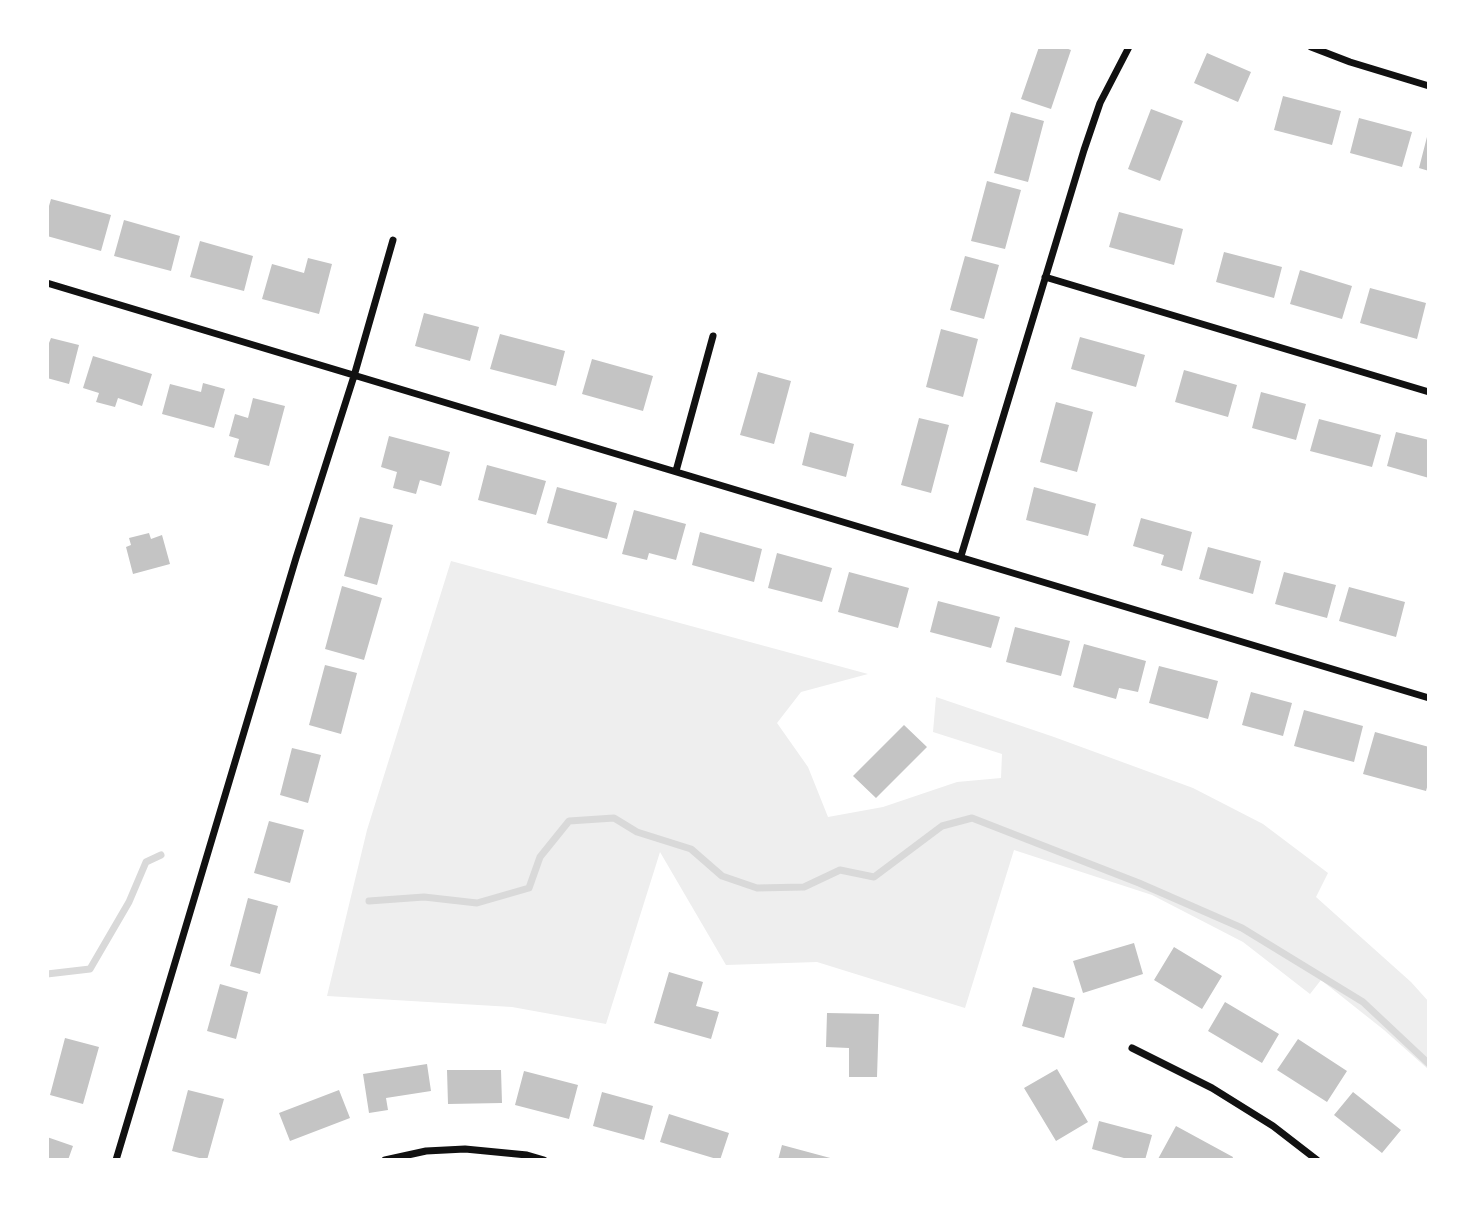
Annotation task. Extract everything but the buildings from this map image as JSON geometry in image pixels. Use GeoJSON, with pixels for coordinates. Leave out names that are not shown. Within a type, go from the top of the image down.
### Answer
{"type":"FeatureCollection","features":[{"type":"Feature","properties":{"kind":"street"},"geometry":{"type":"LineString","coordinates":[[961,556],[1100,103],[1129,47]]}},
{"type":"Feature","properties":{"kind":"street"},"geometry":{"type":"LineString","coordinates":[[1311,47],[1429,86]]}},
{"type":"Feature","properties":{"kind":"street"},"geometry":{"type":"LineString","coordinates":[[116,1160],[393,240]]}},
{"type":"Feature","properties":{"kind":"street"},"geometry":{"type":"LineString","coordinates":[[1045,277],[1429,392]]}},
{"type":"Feature","properties":{"kind":"street"},"geometry":{"type":"LineString","coordinates":[[47,283],[1429,698]]}},
{"type":"Feature","properties":{"kind":"street"},"geometry":{"type":"LineString","coordinates":[[676,471],[713,337]]}},
{"type":"Feature","properties":{"kind":"street"},"geometry":{"type":"LineString","coordinates":[[1132,1048],[1212,1087],[1273,1126],[1317,1160]]}},
{"type":"Feature","properties":{"kind":"street"},"geometry":{"type":"LineString","coordinates":[[385,1160],[426,1151],[465,1149],[527,1155],[544,1160]]}},
{"type":"Feature","properties":{"kind":"shaded area"},"geometry":{"type":"Polygon","coordinates":[[[451,561],[868,674],[801,692],[777,723],[808,767],[828,817],[883,807],[957,782],[1001,778],[1002,754],[933,732],[936,697],[1193,788],[1263,824],[1328,873],[1316,897],[1411,982],[1429,1002],[1429,1070],[1321,980],[1310,994],[1243,942],[1152,895],[1014,850],[965,1008],[817,962],[726,965],[660,852],[606,1024],[512,1007],[327,996],[367,830],[451,561]]]}},
{"type":"Feature","properties":{"kind":"waterway"},"geometry":{"type":"LineString","coordinates":[[369,901],[424,897],[477,903],[529,888],[540,857],[569,821],[614,818],[637,832],[691,849],[722,876],[757,888],[804,887],[840,870],[874,877],[942,826],[972,818],[1139,883],[1242,928],[1363,1002],[1429,1064]]}},
{"type":"Feature","properties":{"kind":"waterway"},"geometry":{"type":"LineString","coordinates":[[47,974],[90,969],[129,902],[146,862],[161,855]]}}]}
